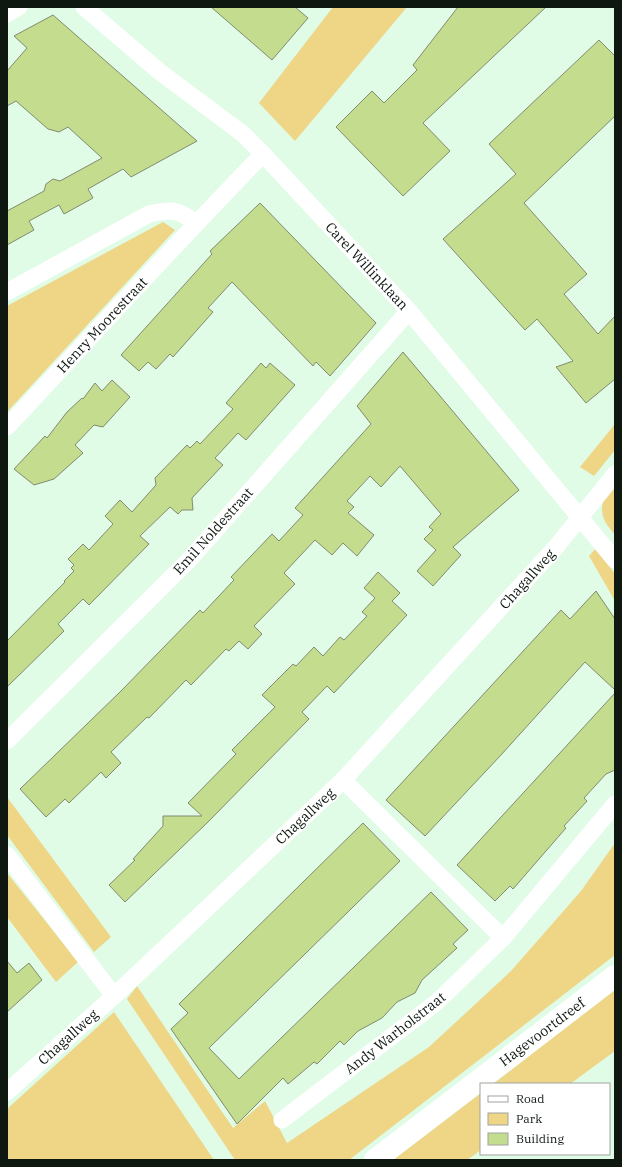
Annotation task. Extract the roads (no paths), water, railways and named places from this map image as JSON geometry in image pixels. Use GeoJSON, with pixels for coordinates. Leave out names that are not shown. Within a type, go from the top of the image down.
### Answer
{"type":"FeatureCollection","features":[{"type":"Feature","properties":{"kind":"main road","name":"Hagevoortdreef"},"geometry":{"type":"LineString","coordinates":[[375,1160],[615,976]]}},
{"type":"Feature","properties":{"kind":"street"},"geometry":{"type":"LineString","coordinates":[[7,14],[19,7]]}},
{"type":"Feature","properties":{"kind":"street","name":"Carel Willinklaan"},"geometry":{"type":"LineString","coordinates":[[84,7],[160,72],[243,134],[263,154],[409,311],[615,560]]}},
{"type":"Feature","properties":{"kind":"street","name":"Henry Moorestraat"},"geometry":{"type":"LineString","coordinates":[[7,427],[144,281],[196,223],[263,154]]}},
{"type":"Feature","properties":{"kind":"street"},"geometry":{"type":"LineString","coordinates":[[7,292],[149,214],[167,210],[182,212],[196,223]]}},
{"type":"Feature","properties":{"kind":"street","name":"Emil Noldestraat"},"geometry":{"type":"LineString","coordinates":[[7,742],[189,560],[409,311]]}},
{"type":"Feature","properties":{"kind":"street","name":"Chagallweg"},"geometry":{"type":"LineString","coordinates":[[7,1092],[114,996],[343,780],[581,518],[615,474]]}},
{"type":"Feature","properties":{"kind":"street"},"geometry":{"type":"LineString","coordinates":[[343,780],[503,938]]}},
{"type":"Feature","properties":{"kind":"street","name":"Andy Warholstraat"},"geometry":{"type":"LineString","coordinates":[[282,1120],[437,1002],[503,938],[615,804]]}},
{"type":"Feature","properties":{"kind":"street"},"geometry":{"type":"LineString","coordinates":[[7,855],[114,996]]}}]}
